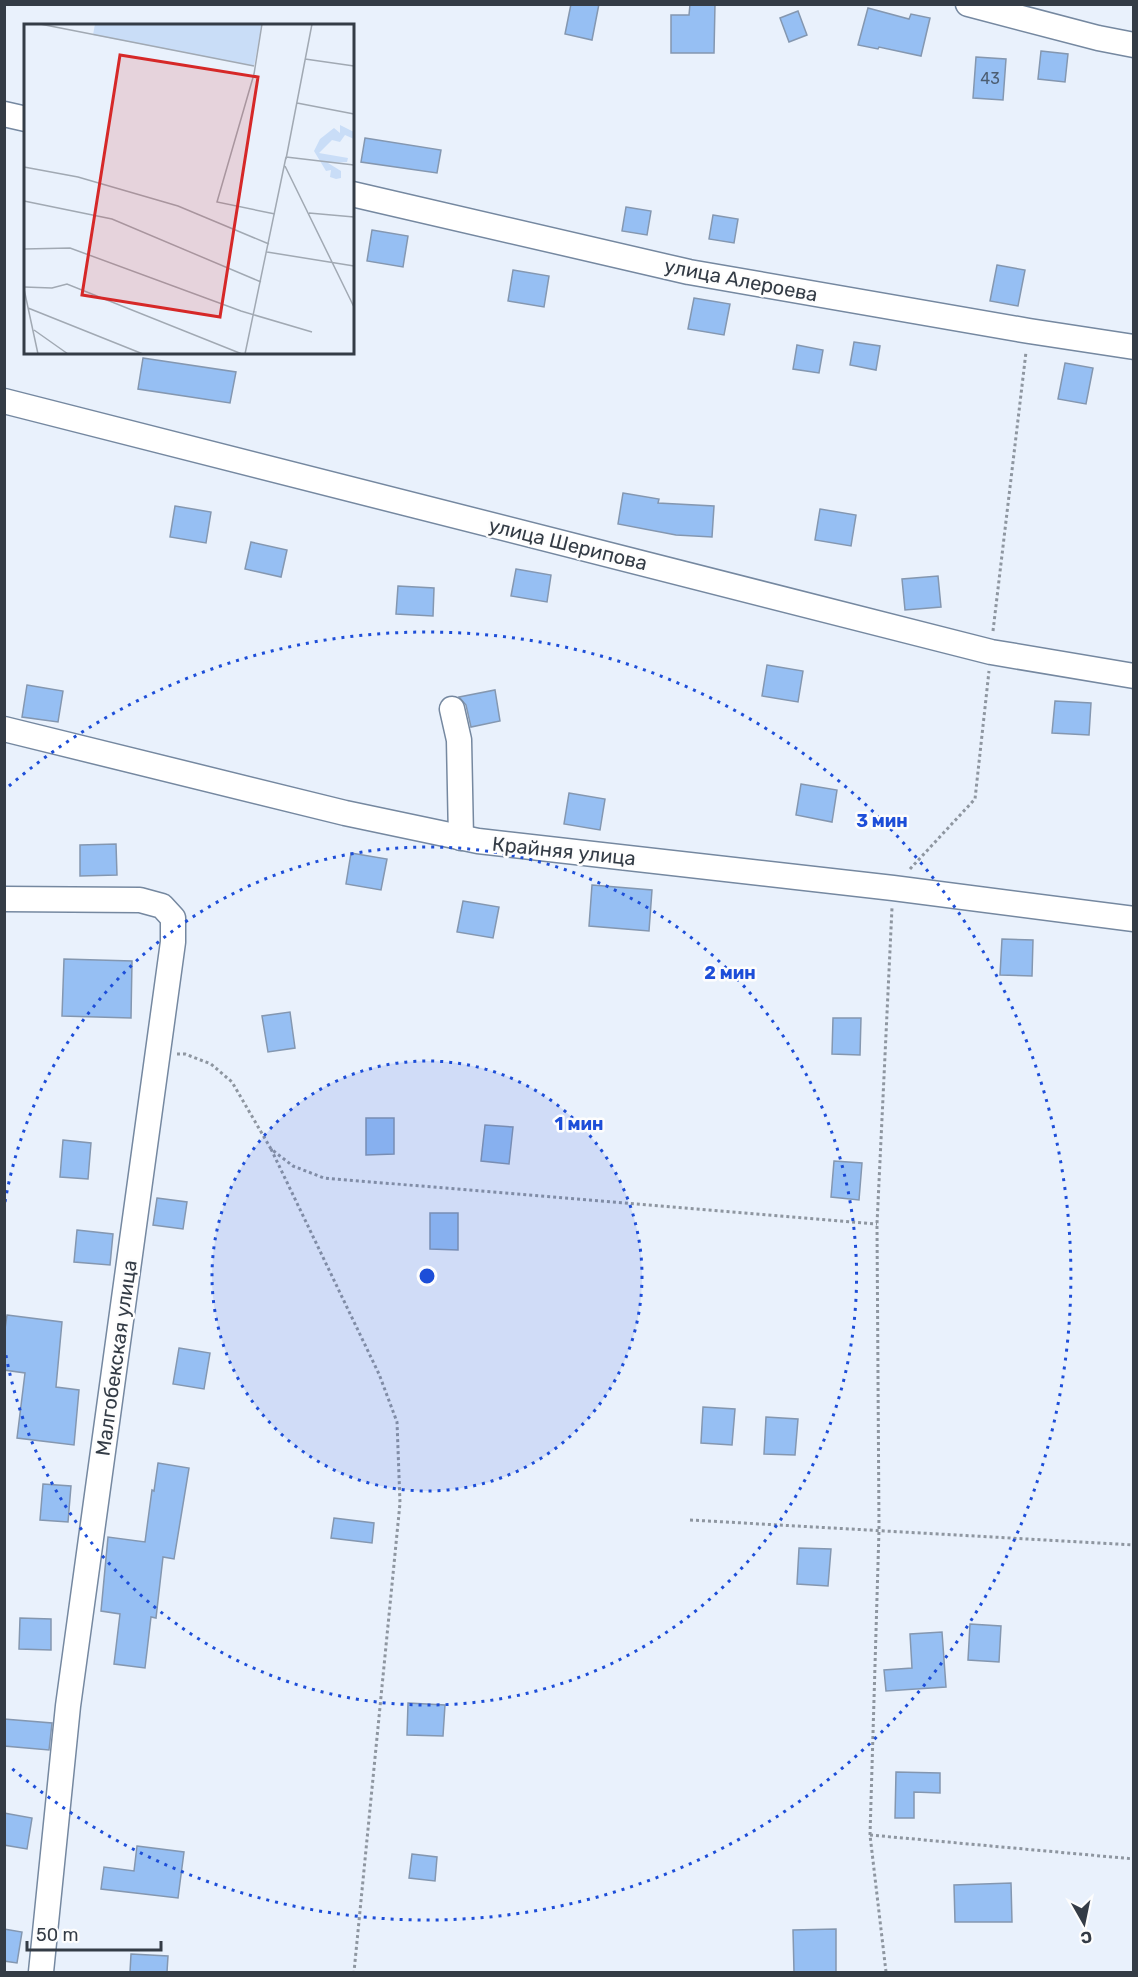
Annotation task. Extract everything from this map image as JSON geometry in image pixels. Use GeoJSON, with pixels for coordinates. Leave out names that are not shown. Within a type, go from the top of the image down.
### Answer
{"type":"FeatureCollection","features":[{"type":"Feature","properties":{"kind":"street"},"geometry":{"type":"LineString","coordinates":[[968,4],[1098,38],[1134,45]]}},
{"type":"Feature","properties":{"kind":"street"},"geometry":{"type":"LineString","coordinates":[[4,114],[24,119]]}},
{"type":"Feature","properties":{"kind":"street","name":"улица Алероева"},"geometry":{"type":"LineString","coordinates":[[354,194],[689,272],[1134,347]]}},
{"type":"Feature","properties":{"kind":"street","name":"улица Шерипова"},"geometry":{"type":"LineString","coordinates":[[4,401],[991,652],[1134,676]]}},
{"type":"Feature","properties":{"kind":"street"},"geometry":{"type":"LineString","coordinates":[[452,708],[459,740],[461,838]]}},
{"type":"Feature","properties":{"kind":"street","name":"Крайняя улица"},"geometry":{"type":"LineString","coordinates":[[4,729],[334,810],[478,841],[893,888],[1134,919]]}},
{"type":"Feature","properties":{"kind":"street","name":"Малгобекская улица"},"geometry":{"type":"LineString","coordinates":[[4,899],[140,900],[162,906],[172,918],[173,942],[70,1694],[42,1972]]}},
{"type":"Feature","properties":{"kind":"path"},"geometry":{"type":"LineString","coordinates":[[886,1972],[870,1835],[879,1530],[877,1224],[893,888],[975,799],[1029,331]]}},
{"type":"Feature","properties":{"kind":"path"},"geometry":{"type":"LineString","coordinates":[[158,1055],[185,1054],[211,1064],[232,1082],[271,1149],[379,1374],[397,1422],[400,1503],[354,1972]]}},
{"type":"Feature","properties":{"kind":"path"},"geometry":{"type":"LineString","coordinates":[[271,1149],[293,1166],[324,1178],[877,1224]]}},
{"type":"Feature","properties":{"kind":"path"},"geometry":{"type":"LineString","coordinates":[[690,1520],[1134,1545]]}},
{"type":"Feature","properties":{"kind":"path"},"geometry":{"type":"LineString","coordinates":[[870,1835],[1134,1859]]}},
{"type":"Feature","properties":{"kind":"building"},"geometry":{"type":"Polygon","coordinates":[[[571,4],[599,4],[592,40],[565,34],[571,4]]]}},
{"type":"Feature","properties":{"kind":"building"},"geometry":{"type":"Polygon","coordinates":[[[690,4],[715,4],[714,53],[671,53],[671,15],[689,15],[690,4]]]}},
{"type":"Feature","properties":{"kind":"building"},"geometry":{"type":"Polygon","coordinates":[[[868,8],[909,19],[911,14],[930,18],[921,56],[858,45],[868,8]]]}},
{"type":"Feature","properties":{"kind":"building"},"geometry":{"type":"Polygon","coordinates":[[[798,11],[807,35],[789,42],[780,18],[798,11]]]}},
{"type":"Feature","properties":{"kind":"building"},"geometry":{"type":"Polygon","coordinates":[[[1041,51],[1068,54],[1065,82],[1038,79],[1041,51]]]}},
{"type":"Feature","properties":{"kind":"building"},"geometry":{"type":"Polygon","coordinates":[[[976,57],[1006,59],[1003,100],[973,98],[976,57]]]}},
{"type":"Feature","properties":{"kind":"building"},"geometry":{"type":"Polygon","coordinates":[[[365,138],[441,150],[437,173],[361,162],[365,138]]]}},
{"type":"Feature","properties":{"kind":"building"},"geometry":{"type":"Polygon","coordinates":[[[626,207],[651,211],[647,235],[622,231],[626,207]]]}},
{"type":"Feature","properties":{"kind":"building"},"geometry":{"type":"Polygon","coordinates":[[[713,215],[738,219],[734,243],[709,239],[713,215]]]}},
{"type":"Feature","properties":{"kind":"building"},"geometry":{"type":"Polygon","coordinates":[[[372,230],[408,236],[403,267],[367,261],[372,230]]]}},
{"type":"Feature","properties":{"kind":"building"},"geometry":{"type":"Polygon","coordinates":[[[997,265],[1025,270],[1018,306],[990,301],[997,265]]]}},
{"type":"Feature","properties":{"kind":"building"},"geometry":{"type":"Polygon","coordinates":[[[513,270],[549,276],[544,307],[508,301],[513,270]]]}},
{"type":"Feature","properties":{"kind":"building"},"geometry":{"type":"Polygon","coordinates":[[[694,298],[730,304],[724,335],[688,329],[694,298]]]}},
{"type":"Feature","properties":{"kind":"building"},"geometry":{"type":"Polygon","coordinates":[[[854,342],[880,346],[876,370],[850,365],[854,342]]]}},
{"type":"Feature","properties":{"kind":"building"},"geometry":{"type":"Polygon","coordinates":[[[797,345],[823,350],[819,373],[793,369],[797,345]]]}},
{"type":"Feature","properties":{"kind":"building"},"geometry":{"type":"Polygon","coordinates":[[[143,358],[236,372],[230,403],[138,389],[143,358]]]}},
{"type":"Feature","properties":{"kind":"building"},"geometry":{"type":"Polygon","coordinates":[[[1065,363],[1093,368],[1086,404],[1058,399],[1065,363]]]}},
{"type":"Feature","properties":{"kind":"building"},"geometry":{"type":"Polygon","coordinates":[[[623,493],[659,499],[658,503],[714,506],[712,537],[676,535],[618,524],[623,493]]]}},
{"type":"Feature","properties":{"kind":"building"},"geometry":{"type":"Polygon","coordinates":[[[175,506],[211,512],[206,543],[170,537],[175,506]]]}},
{"type":"Feature","properties":{"kind":"building"},"geometry":{"type":"Polygon","coordinates":[[[820,509],[856,515],[851,546],[815,540],[820,509]]]}},
{"type":"Feature","properties":{"kind":"building"},"geometry":{"type":"Polygon","coordinates":[[[251,542],[287,550],[281,577],[245,569],[251,542]]]}},
{"type":"Feature","properties":{"kind":"building"},"geometry":{"type":"Polygon","coordinates":[[[516,569],[551,575],[547,602],[511,596],[516,569]]]}},
{"type":"Feature","properties":{"kind":"building"},"geometry":{"type":"Polygon","coordinates":[[[938,576],[941,607],[905,610],[902,579],[938,576]]]}},
{"type":"Feature","properties":{"kind":"building"},"geometry":{"type":"Polygon","coordinates":[[[398,586],[434,588],[433,616],[396,614],[398,586]]]}},
{"type":"Feature","properties":{"kind":"building"},"geometry":{"type":"Polygon","coordinates":[[[767,665],[803,671],[798,702],[762,696],[767,665]]]}},
{"type":"Feature","properties":{"kind":"building"},"geometry":{"type":"Polygon","coordinates":[[[27,685],[63,691],[58,722],[22,717],[27,685]]]}},
{"type":"Feature","properties":{"kind":"building"},"geometry":{"type":"Polygon","coordinates":[[[495,690],[500,721],[471,727],[466,705],[459,697],[495,690]]]}},
{"type":"Feature","properties":{"kind":"building"},"geometry":{"type":"Polygon","coordinates":[[[1055,701],[1091,703],[1089,735],[1052,733],[1055,701]]]}},
{"type":"Feature","properties":{"kind":"building"},"geometry":{"type":"Polygon","coordinates":[[[801,784],[837,790],[832,822],[796,815],[801,784]]]}},
{"type":"Feature","properties":{"kind":"building"},"geometry":{"type":"Polygon","coordinates":[[[569,793],[605,799],[600,830],[564,824],[569,793]]]}},
{"type":"Feature","properties":{"kind":"building"},"geometry":{"type":"Polygon","coordinates":[[[116,844],[117,875],[80,876],[80,845],[116,844]]]}},
{"type":"Feature","properties":{"kind":"building"},"geometry":{"type":"Polygon","coordinates":[[[351,853],[387,859],[381,890],[346,884],[351,853]]]}},
{"type":"Feature","properties":{"kind":"building"},"geometry":{"type":"Polygon","coordinates":[[[592,885],[652,890],[649,931],[589,926],[592,885]]]}},
{"type":"Feature","properties":{"kind":"building"},"geometry":{"type":"Polygon","coordinates":[[[463,901],[499,907],[493,938],[457,932],[463,901]]]}},
{"type":"Feature","properties":{"kind":"building"},"geometry":{"type":"Polygon","coordinates":[[[1002,939],[1033,940],[1032,976],[1000,975],[1002,939]]]}},
{"type":"Feature","properties":{"kind":"building"},"geometry":{"type":"Polygon","coordinates":[[[64,959],[132,961],[131,1018],[62,1016],[64,959]]]}},
{"type":"Feature","properties":{"kind":"building"},"geometry":{"type":"Polygon","coordinates":[[[290,1012],[295,1048],[268,1052],[262,1016],[290,1012]]]}},
{"type":"Feature","properties":{"kind":"building"},"geometry":{"type":"Polygon","coordinates":[[[833,1018],[861,1018],[860,1055],[832,1054],[833,1018]]]}},
{"type":"Feature","properties":{"kind":"building"},"geometry":{"type":"Polygon","coordinates":[[[366,1118],[394,1118],[394,1154],[366,1155],[366,1118]]]}},
{"type":"Feature","properties":{"kind":"building"},"geometry":{"type":"Polygon","coordinates":[[[485,1125],[513,1127],[509,1164],[481,1161],[485,1125]]]}},
{"type":"Feature","properties":{"kind":"building"},"geometry":{"type":"Polygon","coordinates":[[[63,1140],[91,1143],[88,1179],[60,1177],[63,1140]]]}},
{"type":"Feature","properties":{"kind":"building"},"geometry":{"type":"Polygon","coordinates":[[[834,1161],[862,1163],[859,1200],[831,1197],[834,1161]]]}},
{"type":"Feature","properties":{"kind":"building"},"geometry":{"type":"Polygon","coordinates":[[[157,1198],[187,1202],[183,1229],[153,1225],[157,1198]]]}},
{"type":"Feature","properties":{"kind":"building"},"geometry":{"type":"Polygon","coordinates":[[[430,1213],[458,1213],[458,1250],[430,1249],[430,1213]]]}},
{"type":"Feature","properties":{"kind":"building"},"geometry":{"type":"Polygon","coordinates":[[[77,1230],[113,1234],[110,1265],[74,1262],[77,1230]]]}},
{"type":"Feature","properties":{"kind":"building"},"geometry":{"type":"Polygon","coordinates":[[[7,1315],[62,1322],[56,1387],[79,1390],[74,1445],[17,1438],[25,1373],[4,1370],[4,1336],[7,1315]]]}},
{"type":"Feature","properties":{"kind":"building"},"geometry":{"type":"Polygon","coordinates":[[[179,1348],[210,1353],[204,1389],[173,1384],[179,1348]]]}},
{"type":"Feature","properties":{"kind":"building"},"geometry":{"type":"Polygon","coordinates":[[[703,1407],[735,1409],[732,1445],[701,1443],[703,1407]]]}},
{"type":"Feature","properties":{"kind":"building"},"geometry":{"type":"Polygon","coordinates":[[[766,1417],[798,1419],[795,1455],[764,1454],[766,1417]]]}},
{"type":"Feature","properties":{"kind":"building"},"geometry":{"type":"Polygon","coordinates":[[[158,1463],[189,1468],[174,1559],[163,1557],[156,1618],[151,1617],[145,1668],[114,1664],[120,1614],[101,1611],[108,1537],[145,1542],[158,1463]]]}},
{"type":"Feature","properties":{"kind":"building"},"geometry":{"type":"Polygon","coordinates":[[[43,1484],[71,1486],[68,1522],[40,1520],[43,1484]]]}},
{"type":"Feature","properties":{"kind":"building"},"geometry":{"type":"Polygon","coordinates":[[[334,1518],[374,1523],[372,1543],[331,1538],[334,1518]]]}},
{"type":"Feature","properties":{"kind":"building"},"geometry":{"type":"Polygon","coordinates":[[[799,1548],[831,1549],[828,1586],[797,1584],[799,1548]]]}},
{"type":"Feature","properties":{"kind":"building"},"geometry":{"type":"Polygon","coordinates":[[[20,1618],[51,1619],[51,1650],[19,1649],[20,1618]]]}},
{"type":"Feature","properties":{"kind":"building"},"geometry":{"type":"Polygon","coordinates":[[[970,1624],[1001,1626],[999,1662],[968,1660],[970,1624]]]}},
{"type":"Feature","properties":{"kind":"building"},"geometry":{"type":"Polygon","coordinates":[[[942,1632],[946,1687],[886,1691],[884,1670],[912,1668],[910,1634],[942,1632]]]}},
{"type":"Feature","properties":{"kind":"building"},"geometry":{"type":"Polygon","coordinates":[[[408,1703],[445,1705],[443,1736],[407,1735],[408,1703]]]}},
{"type":"Feature","properties":{"kind":"building"},"geometry":{"type":"Polygon","coordinates":[[[4,1719],[52,1723],[49,1750],[4,1746],[4,1719]]]}},
{"type":"Feature","properties":{"kind":"building"},"geometry":{"type":"Polygon","coordinates":[[[896,1772],[940,1773],[940,1793],[914,1792],[914,1818],[895,1818],[896,1772]]]}},
{"type":"Feature","properties":{"kind":"building"},"geometry":{"type":"Polygon","coordinates":[[[4,1813],[32,1818],[27,1849],[4,1845],[4,1813]]]}},
{"type":"Feature","properties":{"kind":"building"},"geometry":{"type":"Polygon","coordinates":[[[137,1846],[184,1852],[178,1898],[101,1889],[104,1867],[134,1871],[137,1846]]]}},
{"type":"Feature","properties":{"kind":"building"},"geometry":{"type":"Polygon","coordinates":[[[412,1854],[437,1857],[435,1881],[409,1878],[412,1854]]]}},
{"type":"Feature","properties":{"kind":"building"},"geometry":{"type":"Polygon","coordinates":[[[1011,1883],[1012,1922],[955,1922],[954,1885],[1011,1883]]]}},
{"type":"Feature","properties":{"kind":"building"},"geometry":{"type":"Polygon","coordinates":[[[4,1929],[22,1932],[17,1963],[4,1961],[4,1929]]]}},
{"type":"Feature","properties":{"kind":"building"},"geometry":{"type":"Polygon","coordinates":[[[836,1929],[836,1972],[794,1972],[793,1930],[836,1929]]]}},
{"type":"Feature","properties":{"kind":"building"},"geometry":{"type":"Polygon","coordinates":[[[131,1954],[168,1956],[167,1972],[130,1972],[131,1954]]]}}]}
